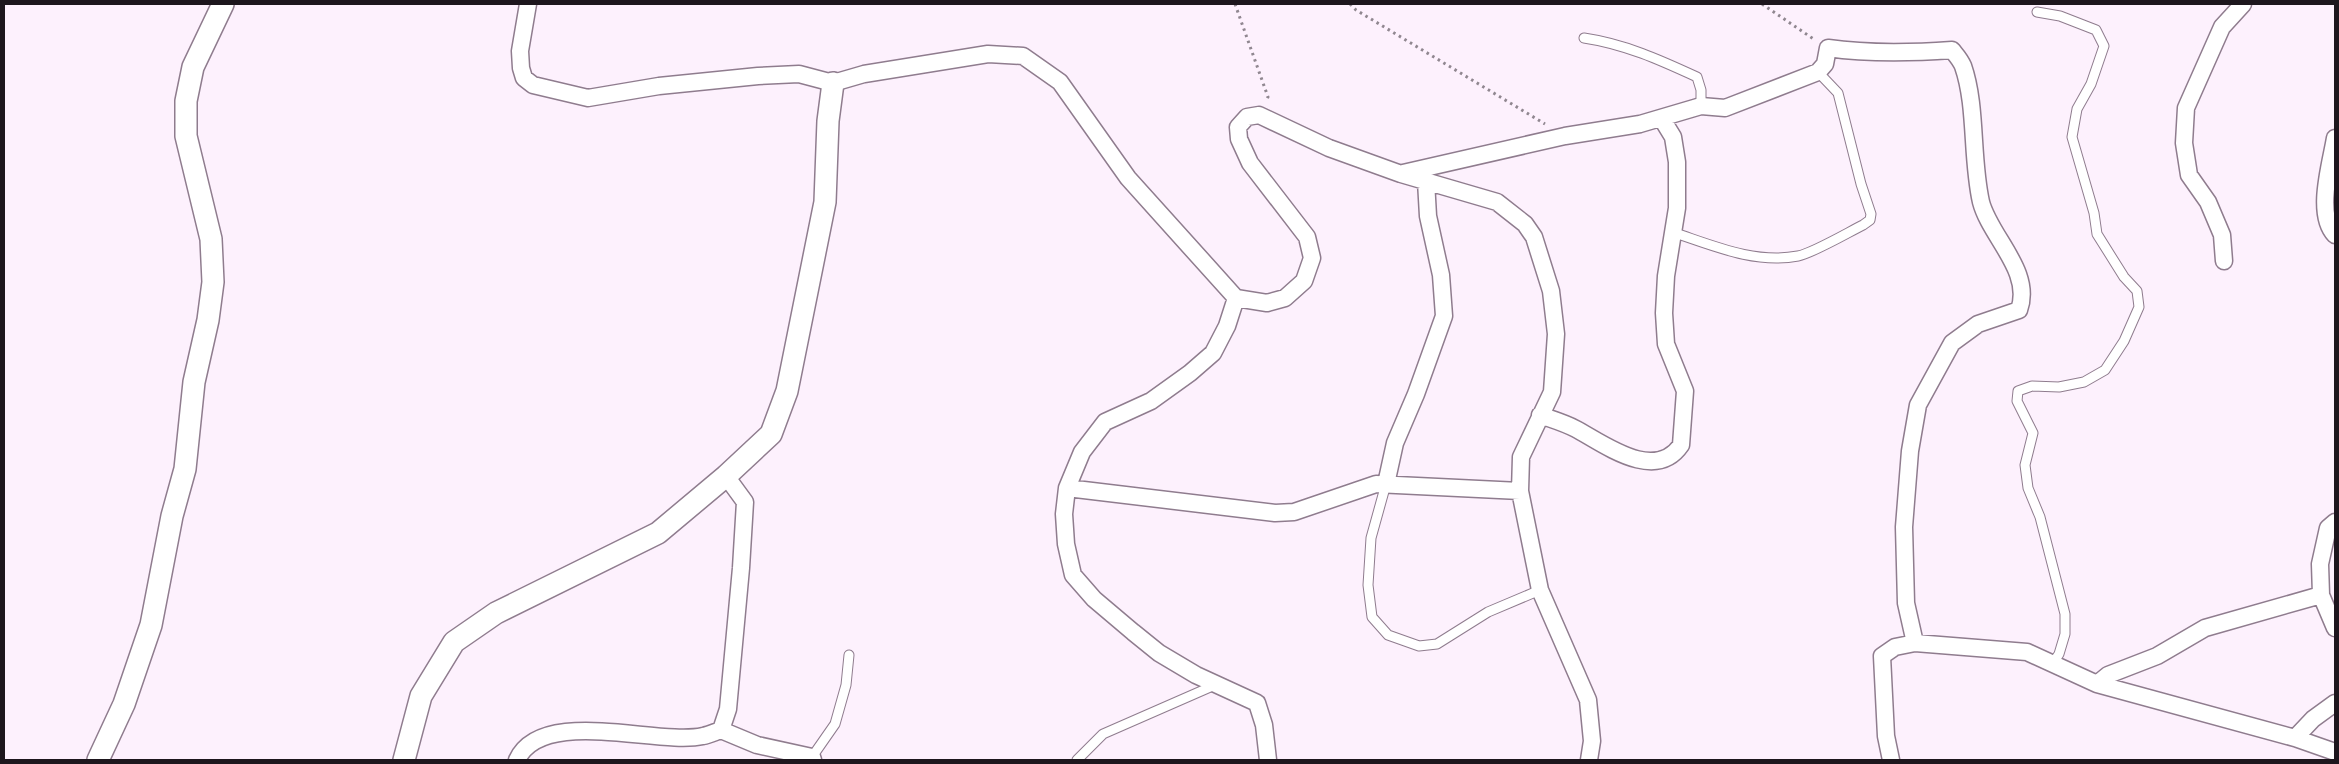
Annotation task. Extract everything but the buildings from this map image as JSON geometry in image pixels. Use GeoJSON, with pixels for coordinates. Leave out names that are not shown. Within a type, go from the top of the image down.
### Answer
{"type":"FeatureCollection","features":[{"type":"Feature","properties":{"kind":"street"},"geometry":{"type":"LineString","coordinates":[[98,760],[124,704],[151,625],[172,516],[185,469],[194,382],[208,320],[213,282],[211,239],[186,136],[186,101],[193,67],[223,4]]}},
{"type":"Feature","properties":{"kind":"street"},"geometry":{"type":"LineString","coordinates":[[528,4],[520,51],[521,68],[524,78],[533,85],[588,98],[659,86],[758,76],[799,74],[833,83],[864,74],[988,54],[1023,56],[1060,82],[1128,178],[1236,298],[1267,303],[1285,298],[1304,281],[1312,258],[1307,237],[1250,163],[1239,139],[1238,127],[1247,117],[1259,115],[1329,148],[1401,174],[1496,202],[1525,224],[1534,237],[1551,291],[1556,334],[1552,392],[1521,457],[1520,491],[1540,590],[1588,700],[1592,741],[1588,760]]}},
{"type":"Feature","properties":{"kind":"street"},"geometry":{"type":"LineString","coordinates":[[2224,262],[2222,236],[2208,202],[2189,175],[2184,143],[2186,108],[2222,27],[2243,4]]}},
{"type":"Feature","properties":{"kind":"street"},"geometry":{"type":"LineString","coordinates":[[1401,174],[1565,136],[1662,119],[1701,106],[1726,108],[1818,72],[1825,64],[1828,48],[1851,52],[1899,53],[1952,50],[1959,58],[1966,78],[1974,157],[1982,204],[2021,280],[2023,299],[2019,310],[1978,324],[1952,343],[1918,405],[1910,451],[1904,527],[1906,603],[1915,643]]}},
{"type":"Feature","properties":{"kind":"street"},"geometry":{"type":"LineString","coordinates":[[404,760],[421,696],[454,642],[496,613],[658,533],[726,476],[771,434],[787,390],[825,202],[828,121],[833,83]]}},
{"type":"Feature","properties":{"kind":"street"},"geometry":{"type":"LineString","coordinates":[[1540,415],[1575,428],[1608,448],[1646,461],[1660,461],[1677,450],[1681,445],[1685,391],[1666,344],[1664,313],[1666,276],[1675,233],[1677,162],[1673,137],[1662,119]]}},
{"type":"Feature","properties":{"kind":"street"},"geometry":{"type":"LineString","coordinates":[[2335,138],[2331,186],[2326,207],[2329,228],[2335,235]]}},
{"type":"Feature","properties":{"kind":"street"},"geometry":{"type":"LineString","coordinates":[[1386,484],[1395,443],[1416,394],[1444,316],[1441,275],[1428,216],[1426,180]]}},
{"type":"Feature","properties":{"kind":"street"},"geometry":{"type":"LineString","coordinates":[[1236,298],[1227,326],[1214,353],[1190,374],[1152,401],[1105,422],[1082,452],[1067,488],[1064,514],[1066,544],[1073,575],[1094,599],[1159,653],[1215,685],[1257,703],[1264,725],[1268,760]]}},
{"type":"Feature","properties":{"kind":"street"},"geometry":{"type":"LineString","coordinates":[[721,730],[728,709],[742,568],[745,502],[726,476]]}},
{"type":"Feature","properties":{"kind":"street"},"geometry":{"type":"LineString","coordinates":[[1067,488],[1275,513],[1294,512],[1376,484],[1520,491]]}},
{"type":"Feature","properties":{"kind":"street"},"geometry":{"type":"LineString","coordinates":[[2331,525],[2335,543]]}},
{"type":"Feature","properties":{"kind":"street"},"geometry":{"type":"LineString","coordinates":[[2331,525],[2320,564],[2321,595],[2335,628]]}},
{"type":"Feature","properties":{"kind":"street"},"geometry":{"type":"LineString","coordinates":[[2097,684],[2108,676],[2158,656],[2206,628],[2321,595]]}},
{"type":"Feature","properties":{"kind":"street"},"geometry":{"type":"LineString","coordinates":[[1891,760],[1886,736],[1882,656],[1895,646],[1915,643],[2027,652],[2097,684],[2295,738],[2335,752]]}},
{"type":"Feature","properties":{"kind":"street"},"geometry":{"type":"LineString","coordinates":[[2295,738],[2313,719],[2335,703]]}},
{"type":"Feature","properties":{"kind":"street"},"geometry":{"type":"LineString","coordinates":[[517,760],[529,746],[548,734],[576,731],[668,737],[703,736],[721,730],[757,745],[812,758]]}},
{"type":"Feature","properties":{"kind":"lane"},"geometry":{"type":"LineString","coordinates":[[2037,12],[2060,16],[2096,30],[2104,46],[2091,84],[2077,108],[2072,137],[2094,213],[2097,234],[2124,278],[2137,291],[2139,308],[2124,342],[2105,370],[2084,382],[2059,387],[2032,386],[2018,391],[2017,401],[2033,433],[2025,465],[2028,488],[2040,517],[2065,614],[2064,639],[2053,663]]}},
{"type":"Feature","properties":{"kind":"lane"},"geometry":{"type":"LineString","coordinates":[[1584,38],[1606,41],[1650,56],[1696,77],[1701,90],[1701,106]]}},
{"type":"Feature","properties":{"kind":"lane"},"geometry":{"type":"LineString","coordinates":[[1675,233],[1741,255],[1764,258],[1799,256],[1864,225],[1870,220],[1871,214],[1861,184],[1838,93],[1818,72]]}},
{"type":"Feature","properties":{"kind":"lane"},"geometry":{"type":"LineString","coordinates":[[1386,484],[1371,538],[1368,585],[1372,617],[1388,635],[1419,646],[1437,644],[1488,612],[1540,590]]}},
{"type":"Feature","properties":{"kind":"lane"},"geometry":{"type":"LineString","coordinates":[[812,758],[835,724],[846,685],[849,655]]}},
{"type":"Feature","properties":{"kind":"lane"},"geometry":{"type":"LineString","coordinates":[[1077,760],[1103,734],[1215,685]]}},
{"type":"Feature","properties":{"kind":"path"},"geometry":{"type":"LineString","coordinates":[[1235,4],[1268,97],[1259,115]]}},
{"type":"Feature","properties":{"kind":"path"},"geometry":{"type":"LineString","coordinates":[[1350,4],[1356,10],[1565,136]]}},
{"type":"Feature","properties":{"kind":"path"},"geometry":{"type":"LineString","coordinates":[[1762,4],[1828,48]]}}]}
